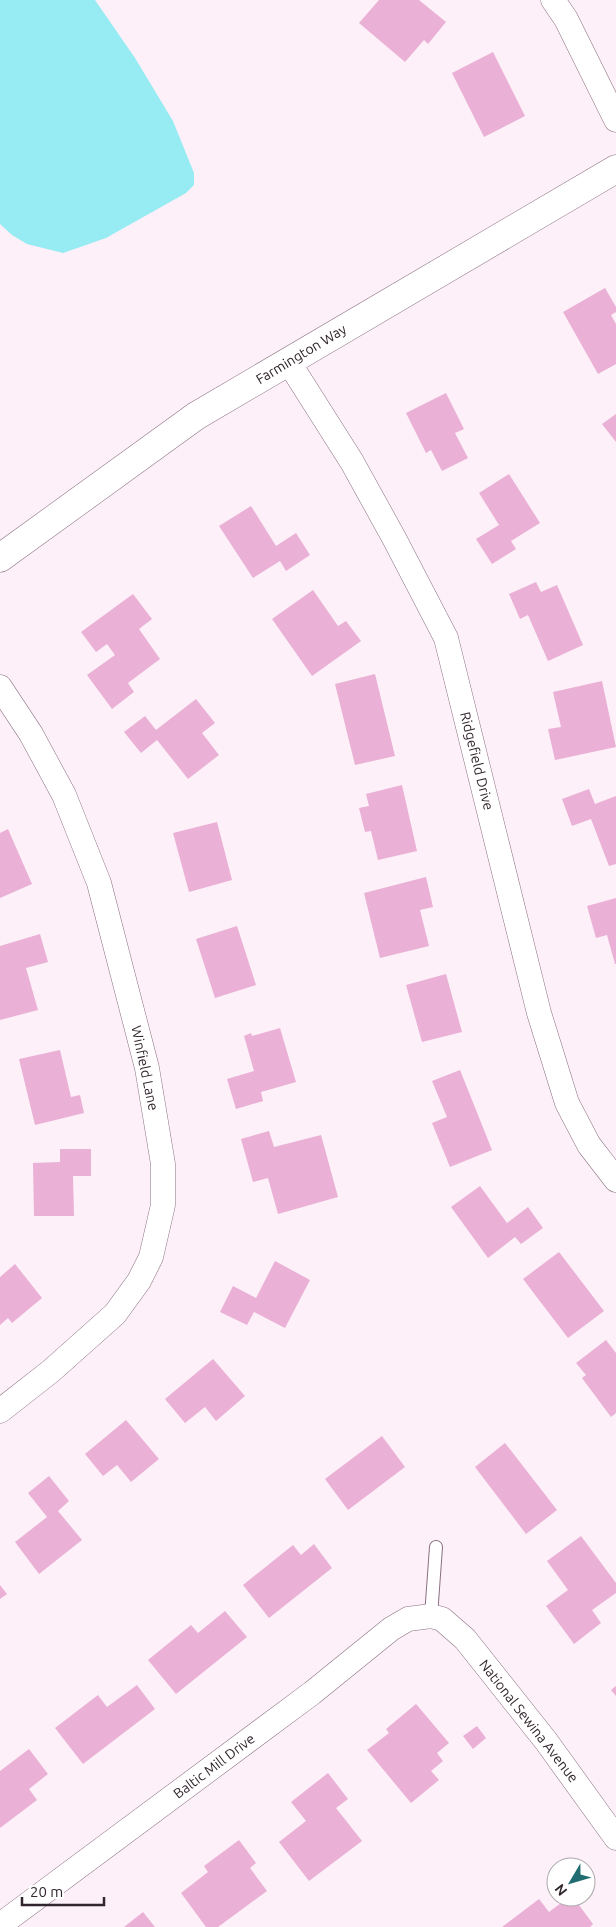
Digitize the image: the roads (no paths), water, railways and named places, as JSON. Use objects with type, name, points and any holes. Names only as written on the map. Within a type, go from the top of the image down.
[{"type":"street","points":[[553,0],[566,19],[616,120]]},
{"type":"street","name":"Farmington Way","points":[[0,558],[196,416],[616,169]]},
{"type":"street","name":"Ridgefield Drive","points":[[288,362],[352,462],[446,638],[539,1013],[567,1103],[589,1145],[616,1180]]},
{"type":"street","name":"Winfield Lane","points":[[0,687],[31,734],[64,794],[99,883],[147,1068],[163,1164],[163,1205],[151,1257],[139,1281],[115,1314],[51,1371],[0,1411]]},
{"type":"street","name":"National Sewina Avenue","points":[[431,1616],[442,1619],[465,1639],[546,1741],[616,1838]]},
{"type":"street","name":"Baltic Mill Drive","points":[[0,1925],[312,1693],[390,1629],[408,1619],[431,1616]]},
{"type":"lane","points":[[431,1616],[436,1547]]},
{"type":"water","points":[[0,0],[95,0],[135,58],[173,121],[194,173],[194,185],[186,193],[106,238],[63,253],[27,244],[12,235],[0,224]]}]
